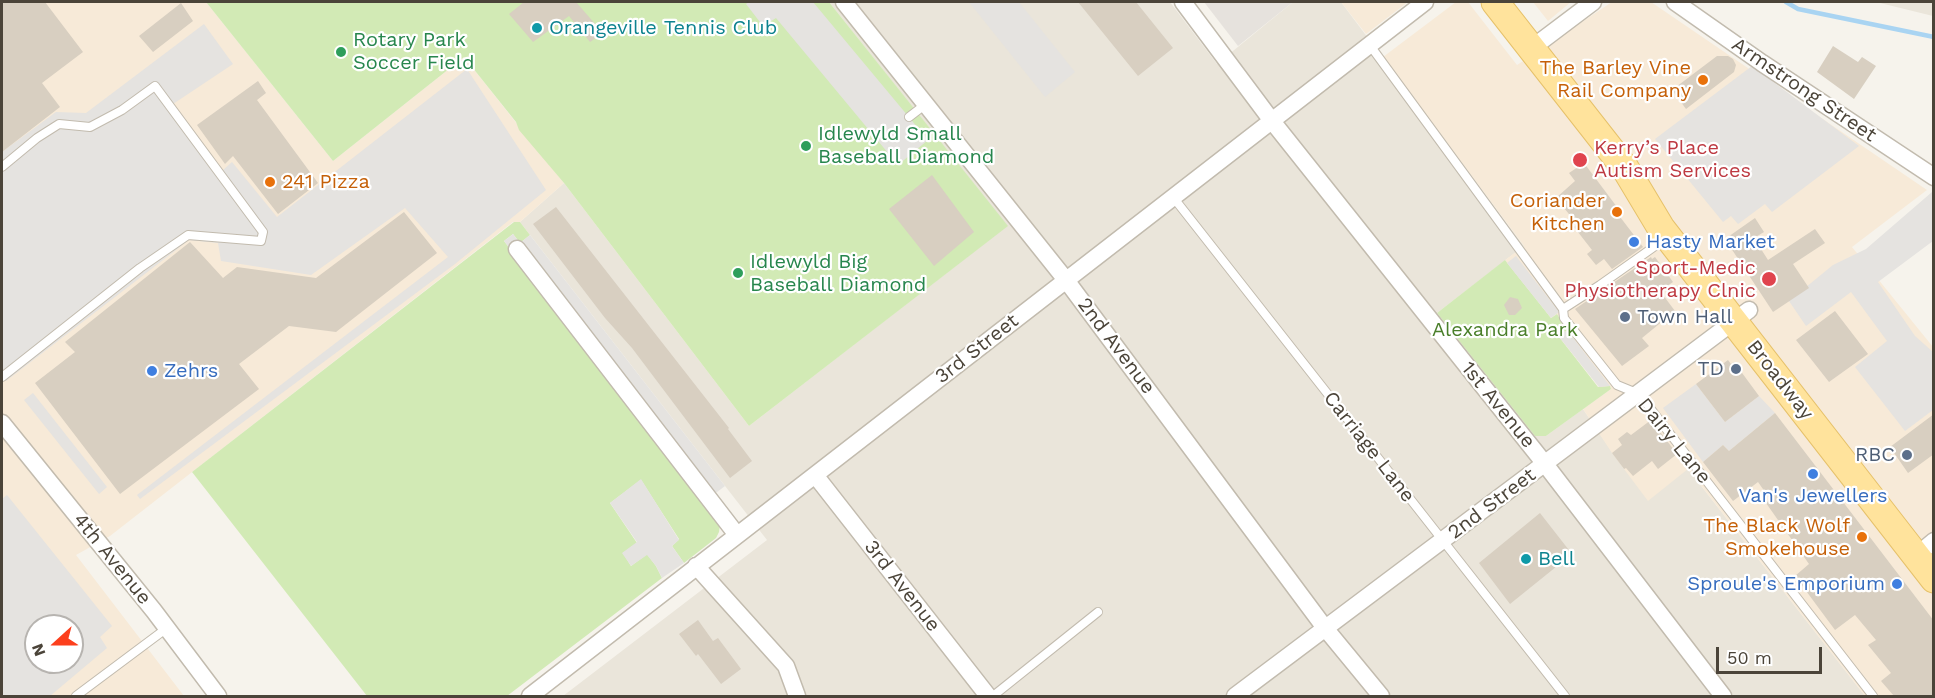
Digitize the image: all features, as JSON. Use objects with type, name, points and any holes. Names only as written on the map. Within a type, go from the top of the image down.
[{"type":"main road","name":"Broadway","points":[[1495,2],[1632,178],[1668,237],[1742,316],[1928,548],[1934,579]]},
{"type":"main road","name":"Broadway","points":[[1632,178],[1676,218],[1742,316]]},
{"type":"street","name":"2nd Avenue","points":[[844,2],[1066,280],[1326,628],[1381,696]]},
{"type":"street","name":"1st Avenue","points":[[1183,2],[1272,121],[1545,464],[1722,696]]},
{"type":"street","name":"3rd Street","points":[[530,696],[1425,2]]},
{"type":"street","points":[[1532,48],[1593,2]]},
{"type":"street","name":"Armstrong Street","points":[[1675,2],[1934,177]]},
{"type":"street","points":[[517,249],[737,535]]},
{"type":"street","name":"2nd Street","points":[[1235,696],[1742,316]]},
{"type":"street","name":"4th Avenue","points":[[2,423],[167,628],[218,696]]},
{"type":"street","name":"3rd Avenue","points":[[815,476],[988,696]]},
{"type":"street","points":[[696,566],[786,666],[797,696]]},
{"type":"lane","name":"Dairy Lane","points":[[1370,44],[1563,309],[1564,318],[1617,386],[1639,394],[1873,696]]},
{"type":"lane","points":[[2,168],[37,138],[59,124],[90,128],[122,110],[155,86],[263,232],[261,241],[188,235],[140,268],[2,377]]},
{"type":"lane","points":[[909,117],[926,104]]},
{"type":"lane","name":"Carriage Lane","points":[[1173,197],[1564,696]]},
{"type":"lane","points":[[1563,309],[1668,237]]},
{"type":"lane","points":[[993,696],[1098,612]]},
{"type":"lane","points":[[76,696],[167,628]]},
{"type":"shaded area","points":[[2,2],[206,2],[333,161],[464,57],[564,183],[520,222],[513,222],[110,536],[76,555],[184,696],[2,696]]},
{"type":"shaded area","points":[[749,2],[813,2],[928,140],[898,165],[776,18],[763,26],[746,4]]},
{"type":"shaded area","points":[[829,2],[1170,2],[1217,64],[1293,2],[1341,2],[1524,246],[1437,313],[1535,436],[1546,436],[1583,409],[1624,469],[1688,469],[1865,696],[563,696],[767,540],[520,222],[564,183],[749,426],[1007,226]]},
{"type":"shaded area","points":[[969,2],[1019,2],[1075,72],[1045,97]]},
{"type":"shaded area","points":[[1204,2],[1293,2],[1238,46]]},
{"type":"shaded area","points":[[1341,2],[1408,2],[1366,34]]},
{"type":"shaded area","points":[[1456,2],[1468,2],[1517,65],[1612,2],[1651,2],[1927,190],[1852,247],[1933,347],[1933,696],[1865,696],[1688,469],[1648,501],[1612,453],[1583,409],[1611,389],[1610,387],[1599,387],[1556,333],[1567,331],[1557,314],[1551,318],[1505,260],[1524,246],[1383,57]]},
{"type":"shaded area","points":[[1533,2],[1571,2],[1548,21]]},
{"type":"shaded area","points":[[1876,2],[1933,2],[1933,16]]},
{"type":"shaded area","points":[[204,24],[233,64],[173,104],[222,171],[232,162],[277,217],[467,69],[546,190],[455,264],[140,499],[137,495],[448,257],[405,208],[311,275],[221,261],[218,243],[189,240],[6,381],[2,376],[2,152],[56,112],[86,113]]},
{"type":"shaded area","points":[[1752,66],[1859,146],[1772,212],[1765,204],[1738,224],[1731,216],[1723,222],[1655,139]]},
{"type":"shaded area","points":[[1932,192],[1934,193],[1933,241],[1878,282],[1915,336],[1933,352],[1933,410],[1905,431],[1855,367],[1887,341],[1851,292],[1806,326],[1789,301],[1833,265],[1866,249]]},
{"type":"shaded area","points":[[513,234],[520,243],[530,235],[725,486],[704,502],[504,241]]},
{"type":"shaded area","points":[[1516,256],[1559,312],[1551,318],[1507,263]]},
{"type":"shaded area","points":[[1568,331],[1610,386],[1599,387],[1556,333]]},
{"type":"shaded area","points":[[1696,384],[1725,422],[1759,396],[1775,413],[1729,451],[1723,445],[1703,462],[1663,408]]},
{"type":"shaded area","points":[[33,393],[107,487],[99,494],[24,400]]},
{"type":"shaded area","points":[[641,479],[679,540],[672,546],[684,563],[662,578],[647,555],[631,566],[622,553],[637,542],[610,503]]},
{"type":"shaded area","points":[[7,495],[112,626],[100,637],[107,648],[84,667],[84,614],[24,614],[24,674],[76,674],[50,696],[2,696],[2,499]]},
{"type":"green space","points":[[206,2],[829,2],[1008,226],[749,426],[564,183],[519,130],[516,122],[464,57],[333,161]]},
{"type":"green space","points":[[514,222],[520,222],[530,235],[520,243],[513,234],[504,241],[716,517],[720,525],[719,532],[716,538],[684,563],[672,546],[679,539],[641,480],[610,503],[637,543],[623,553],[631,566],[647,554],[662,578],[507,696],[367,696],[192,472]]},
{"type":"green space","name":"Alexandra Park","points":[[1505,260],[1551,318],[1557,314],[1568,331],[1556,333],[1598,387],[1610,386],[1611,389],[1546,436],[1535,436],[1437,313]]},
{"type":"building","points":[[2,2],[45,2],[83,52],[42,83],[60,107],[2,152]]},
{"type":"building","name":"Orangeville Tennis Club","points":[[524,2],[576,2],[603,33],[590,42],[569,16],[533,42],[509,14]]},
{"type":"building","points":[[1078,2],[1136,2],[1173,48],[1138,76]]},
{"type":"building","points":[[181,3],[193,21],[153,52],[139,36]]},
{"type":"building","points":[[1833,46],[1858,62],[1862,57],[1876,66],[1854,99],[1817,72]]},
{"type":"building","points":[[1717,56],[1728,56],[1733,59],[1736,65],[1734,72],[1686,109],[1672,90]]},
{"type":"building","points":[[258,81],[266,93],[257,100],[318,183],[278,214],[233,156],[225,164],[197,125]]},
{"type":"building","points":[[1584,163],[1617,207],[1614,209],[1643,247],[1612,269],[1604,259],[1596,265],[1587,254],[1592,250],[1574,227],[1577,224],[1556,198],[1575,181],[1569,173]]},
{"type":"building","points":[[932,175],[974,232],[934,266],[889,209]]},
{"type":"building","points":[[556,207],[729,428],[752,461],[730,478],[632,348],[605,318],[533,224]]},
{"type":"building","points":[[404,212],[437,253],[336,332],[289,326],[239,364],[259,389],[120,494],[35,383],[75,352],[65,342],[190,242],[223,278],[237,267],[316,278]]},
{"type":"building","points":[[1755,218],[1764,232],[1754,238],[1768,260],[1815,229],[1825,243],[1793,264],[1809,288],[1773,312],[1725,239]]},
{"type":"building","name":"Town Hall","points":[[1651,257],[1652,259],[1655,257],[1673,282],[1660,291],[1675,311],[1642,338],[1649,346],[1622,366],[1575,309]]},
{"type":"building","points":[[1510,297],[1518,299],[1522,308],[1515,315],[1509,315],[1504,305]]},
{"type":"building","points":[[1835,311],[1868,354],[1829,382],[1796,340]]},
{"type":"building","points":[[1728,360],[1731,364],[1734,362],[1759,396],[1725,422],[1696,384]]},
{"type":"building","points":[[1775,413],[1934,621],[1934,696],[1894,696],[1881,681],[1891,673],[1868,645],[1876,640],[1855,615],[1835,630],[1795,576],[1809,564],[1766,503],[1770,499],[1758,482],[1733,501],[1703,462],[1723,445],[1729,451]]},
{"type":"building","points":[[1934,414],[1934,454],[1908,473],[1890,447]]},
{"type":"building","points":[[1651,420],[1677,454],[1658,469],[1652,461],[1633,476],[1626,468],[1624,469],[1612,453],[1622,445],[1618,439],[1627,432],[1631,435]]},
{"type":"building","name":"Bell","points":[[1540,513],[1572,554],[1510,604],[1479,563]]},
{"type":"building","points":[[698,620],[713,641],[718,638],[741,669],[721,684],[679,634]]},
{"type":"waterway","points":[[1786,2],[1798,9],[1934,37]]},
{"type":"place","name":"Orangeville Tennis Club","points":[[537,28]]},
{"type":"place","name":"Rotary Park Soccer Field","points":[[341,52]]},
{"type":"place","name":"The Barley Vine Rail Company","points":[[1703,80]]},
{"type":"place","name":"Idlewyld Small Baseball Diamond","points":[[806,146]]},
{"type":"place","name":"Kerry’s Place Autism Services","points":[[1580,160]]},
{"type":"place","name":"241 Pizza","points":[[270,182]]},
{"type":"place","name":"Coriander Kitchen","points":[[1617,212]]},
{"type":"place","name":"Hasty Market","points":[[1634,242]]},
{"type":"place","name":"Idlewyld Big Baseball Diamond","points":[[738,273]]},
{"type":"place","name":"Sport-Medic Physiotherapy Clnic","points":[[1769,279]]},
{"type":"place","name":"Town Hall","points":[[1625,317]]},
{"type":"place","name":"TD","points":[[1736,369]]},
{"type":"place","name":"Zehrs","points":[[152,371]]},
{"type":"place","name":"RBC","points":[[1907,455]]},
{"type":"place","name":"Van's Jewellers","points":[[1813,474]]},
{"type":"place","name":"The Black Wolf Smokehouse","points":[[1862,537]]},
{"type":"place","name":"Bell","points":[[1526,559]]},
{"type":"place","name":"Sproule's Emporium","points":[[1897,584]]}]
